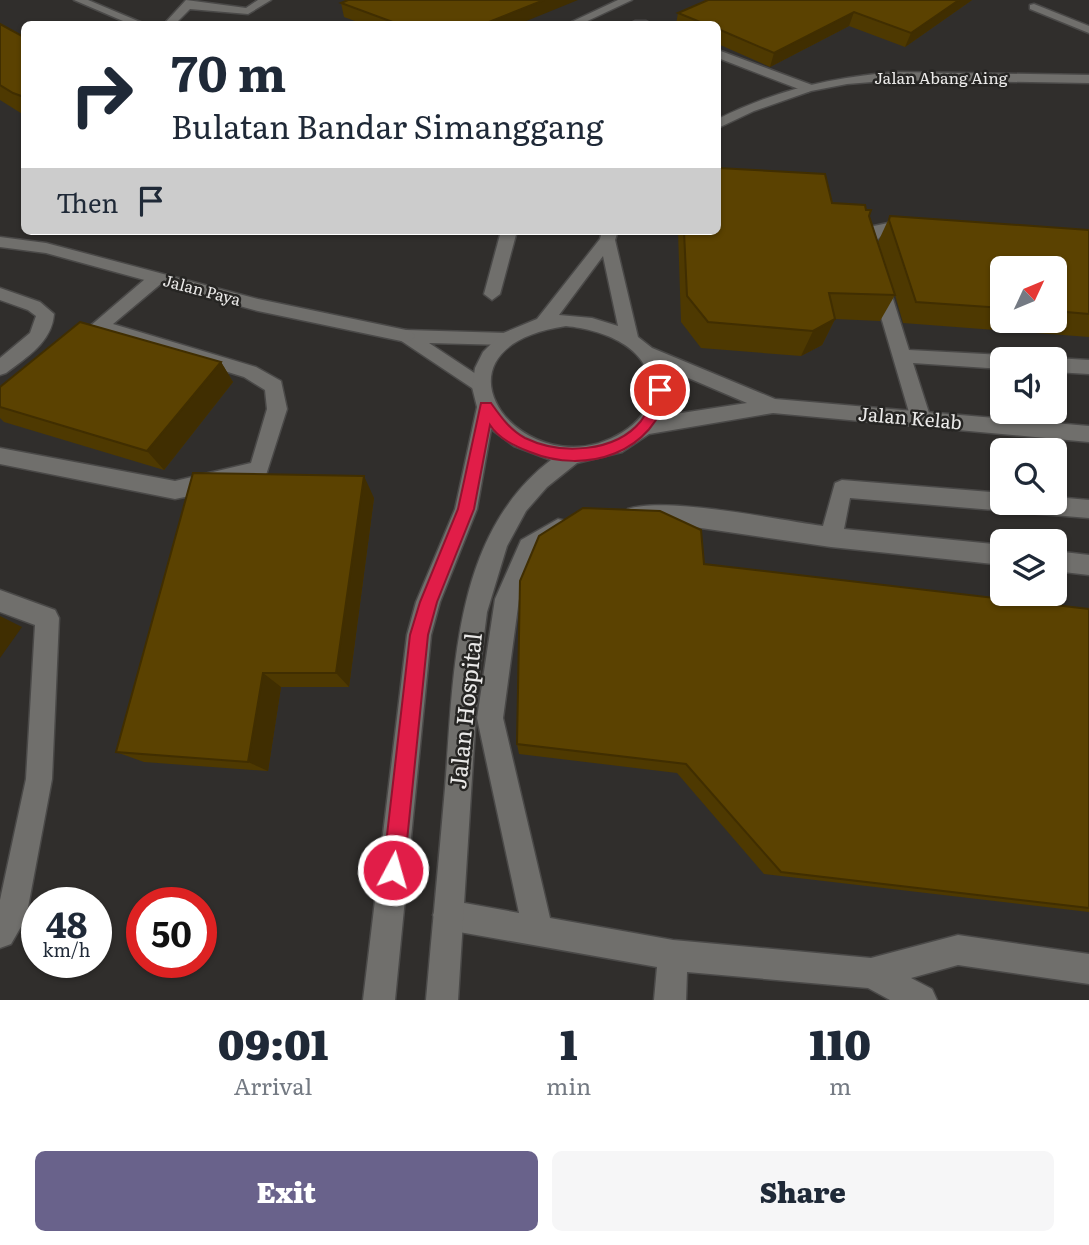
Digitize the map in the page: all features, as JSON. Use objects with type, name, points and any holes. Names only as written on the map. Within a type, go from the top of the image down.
[{"type":"main road","points":[[79,0],[132,21]]},
{"type":"main road","points":[[172,21],[189,3],[248,11],[266,0]]},
{"type":"main road","points":[[580,21],[626,0]]},
{"type":"main road","points":[[1034,8],[1089,30]]},
{"type":"main road","points":[[721,59],[808,88]]},
{"type":"main road","name":"Jalan Abang Aing","points":[[721,122],[749,108],[808,88],[897,76],[1089,79]]},
{"type":"main road","points":[[921,419],[867,242],[870,233],[877,228],[926,230]]},
{"type":"main road","points":[[492,294],[508,235]]},
{"type":"main road","points":[[544,323],[609,235]]},
{"type":"main road","points":[[609,235],[630,338]]},
{"type":"main road","name":"Jalan Paya","points":[[0,242],[46,248],[258,305],[405,336]]},
{"type":"main road","points":[[80,343],[157,278]]},
{"type":"main road","points":[[0,294],[34,306],[45,314],[46,323],[38,337],[0,368]]},
{"type":"main road","points":[[379,1000],[419,635],[428,602],[466,509],[484,397],[484,369],[493,352],[524,329],[544,323],[589,322],[630,338],[646,353],[657,370],[660,390],[656,409],[644,427],[625,442],[601,452],[573,455],[544,452],[519,441],[499,426],[484,397],[405,336]]},
{"type":"main road","points":[[0,456],[174,490],[229,479],[259,469],[277,409],[274,386],[250,372],[100,326]]},
{"type":"main road","points":[[405,336],[508,339]]},
{"type":"main road","name":"Jalan Kelab","points":[[646,353],[773,406]]},
{"type":"main road","points":[[903,356],[990,361]]},
{"type":"main road","points":[[1067,366],[1089,367]]},
{"type":"main road","name":"Jalan Kelab","points":[[644,427],[773,406],[1089,434]]},
{"type":"main road","name":"Jalan Hospital","points":[[442,1000],[464,701],[472,632],[483,586],[513,513],[540,478],[573,455]]},
{"type":"main road","points":[[831,537],[842,489],[1089,509]]},
{"type":"main road","points":[[615,516],[667,514],[831,537],[990,554]]},
{"type":"main road","points":[[538,930],[490,718],[508,599],[528,547],[576,517]]},
{"type":"main road","points":[[1067,562],[1089,565]]},
{"type":"main road","points":[[0,601],[47,618],[39,779],[11,918],[0,933]]},
{"type":"main road","points":[[448,915],[673,955],[871,973],[958,950],[1089,969]]},
{"type":"main road","points":[[670,1000],[673,955]]},
{"type":"main road","points":[[871,973],[921,1000]]},
{"type":"building","points":[[348,0],[544,0],[492,21],[390,21],[341,3]]},
{"type":"building","points":[[708,0],[959,0],[911,33],[854,12],[774,53],[721,30],[721,21],[698,21],[678,13]]},
{"type":"building","points":[[0,24],[21,35],[21,96],[0,85]]},
{"type":"building","points":[[721,168],[825,174],[832,203],[865,205],[866,210],[871,210],[869,216],[895,295],[829,293],[835,319],[813,331],[708,322],[687,296],[684,235],[721,235]]},
{"type":"building","points":[[890,216],[1089,230],[1089,314],[1068,312],[1068,256],[990,256],[990,307],[916,302],[889,220]]},
{"type":"building","points":[[80,322],[221,362],[147,451],[0,407],[0,387]]},
{"type":"building","points":[[193,473],[364,476],[336,673],[263,673],[248,762],[116,752]]},
{"type":"building","points":[[583,508],[660,511],[701,530],[704,564],[990,597],[990,606],[1063,606],[1089,609],[1089,908],[781,872],[686,764],[517,744],[520,581],[539,536]]},
{"type":"route","points":[[393,870],[419,635],[428,602],[466,509],[486,407],[499,426],[519,441],[544,452],[573,455],[601,452],[625,442],[644,427],[656,409],[660,390]]}]
